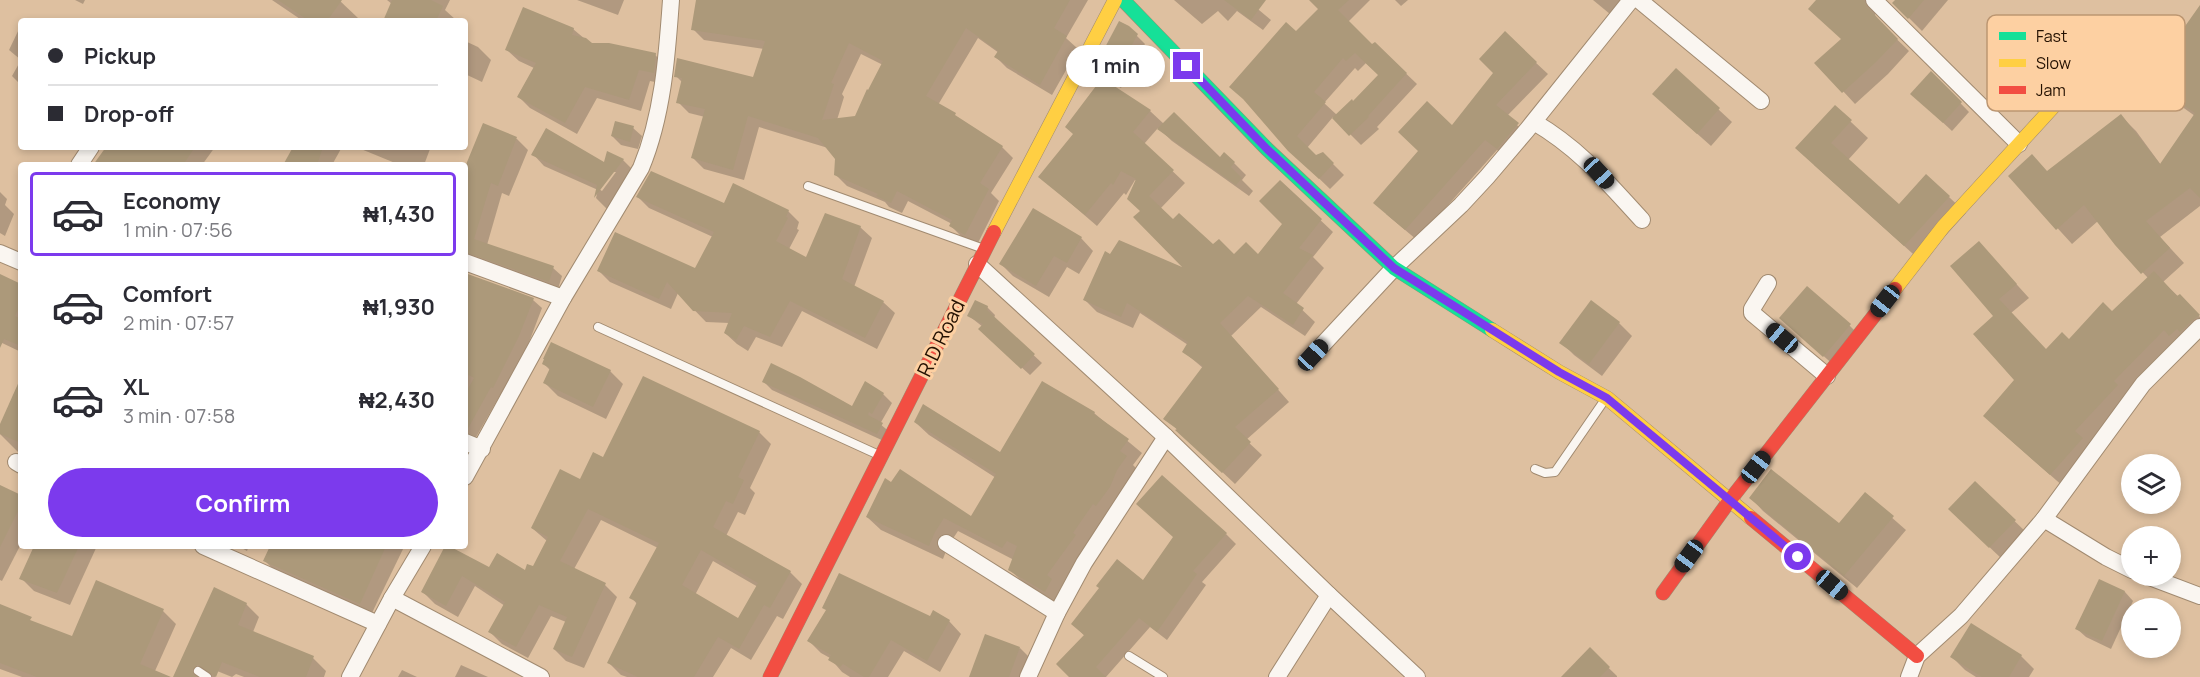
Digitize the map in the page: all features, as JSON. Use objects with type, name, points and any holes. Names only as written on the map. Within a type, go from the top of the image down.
[{"type":"street","points":[[468,472],[563,298],[641,168],[656,119],[667,51],[671,0]]},
{"type":"street","name":"R.D Road","points":[[770,677],[981,257],[1115,0]]},
{"type":"street","points":[[1123,0],[1267,149],[1394,268],[1559,372],[1607,398],[1917,656]]},
{"type":"street","points":[[1313,355],[1394,268],[1461,206],[1534,122],[1631,0]]},
{"type":"street","points":[[1639,0],[1761,101]]},
{"type":"street","points":[[1874,0],[2019,144]]},
{"type":"street","points":[[1663,593],[1730,500],[1943,227],[2049,111]]},
{"type":"street","points":[[1534,122],[1555,134],[1584,157],[1642,220]]},
{"type":"street","points":[[0,253],[18,259]]},
{"type":"street","points":[[981,257],[1329,595],[1417,677]]},
{"type":"street","points":[[468,263],[563,298]]},
{"type":"street","points":[[1768,283],[1752,309],[1752,313],[1827,376]]},
{"type":"street","points":[[1908,677],[1917,656],[1961,616],[2044,519],[2143,384],[2200,327]]},
{"type":"street","points":[[1028,677],[1057,613],[1101,535],[1166,437]]},
{"type":"street","points":[[468,443],[482,449]]},
{"type":"street","points":[[2044,519],[2121,564]]},
{"type":"street","points":[[946,543],[1057,613]]},
{"type":"street","points":[[209,549],[378,624]]},
{"type":"street","points":[[350,677],[421,549]]},
{"type":"street","points":[[2173,586],[2200,596]]},
{"type":"street","points":[[1277,677],[1329,595]]},
{"type":"street","points":[[392,598],[541,677]]},
{"type":"lane","points":[[808,186],[981,257]]},
{"type":"lane","points":[[598,327],[881,457]]},
{"type":"lane","points":[[1535,469],[1545,473],[1555,472],[1607,398]]},
{"type":"lane","points":[[1129,656],[1163,677]]},
{"type":"lane","points":[[198,671],[207,677]]},
{"type":"building","points":[[278,0],[342,0],[329,18],[305,18]]},
{"type":"building","points":[[392,0],[431,0],[443,6],[437,18],[384,18]]},
{"type":"building","points":[[696,0],[1070,0],[1054,28],[1067,36],[1040,85],[994,57],[998,51],[966,28],[926,96],[956,113],[955,115],[1003,146],[980,183],[989,189],[965,235],[949,226],[952,220],[897,191],[891,203],[876,196],[878,194],[834,175],[835,159],[818,138],[748,116],[733,170],[691,158],[705,109],[676,103],[682,78],[674,77],[677,58],[753,77],[765,41],[691,30]],"holes":[[[849,43],[883,61],[855,116],[822,120],[834,84],[831,83]]]},
{"type":"building","points":[[1224,0],[1266,0],[1251,20]]},
{"type":"building","points":[[1309,0],[1349,0],[1338,10],[1372,44],[1375,42],[1407,73],[1369,117],[1349,136],[1332,118],[1352,99],[1353,101],[1378,75],[1355,53],[1346,61],[1343,58],[1314,92],[1326,102],[1297,136],[1316,155],[1323,152],[1334,163],[1319,179],[1288,151],[1243,99],[1229,87],[1286,22],[1296,31],[1318,9]]},
{"type":"building","points":[[1816,0],[1864,0],[1867,7],[1898,39],[1842,93],[1814,63],[1841,39],[1808,9]]},
{"type":"building","points":[[1895,0],[1924,0],[1908,19],[1892,3]]},
{"type":"building","points":[[2200,5],[2200,198],[2190,188],[2146,221],[2170,248],[2141,274],[2084,205],[2056,230],[2008,176],[2032,154],[2047,171],[2121,114],[2160,164],[2195,113],[2185,106],[2185,26]]},
{"type":"building","points":[[523,7],[574,28],[572,35],[586,38],[592,43],[609,43],[656,53],[654,73],[639,70],[629,100],[585,87],[565,123],[517,97],[536,63],[505,50]]},
{"type":"building","points":[[1119,21],[1138,34],[1112,80],[1093,70]]},
{"type":"building","points":[[1505,31],[1537,62],[1496,105],[1519,123],[1497,149],[1485,140],[1405,230],[1373,203],[1418,151],[1398,132],[1427,101],[1452,125],[1493,73],[1479,59]]},
{"type":"building","points":[[1676,68],[1720,108],[1697,134],[1652,94]]},
{"type":"building","points":[[1931,71],[1962,102],[1943,123],[1910,94]]},
{"type":"building","points":[[1102,78],[1151,110],[1133,132],[1174,170],[1149,196],[1173,219],[1179,213],[1213,244],[1219,239],[1234,254],[1246,242],[1258,254],[1282,224],[1259,201],[1280,180],[1322,219],[1299,248],[1313,255],[1283,293],[1304,308],[1293,325],[1248,296],[1220,323],[1279,389],[1235,427],[1251,442],[1222,473],[1175,430],[1177,429],[1163,419],[1203,366],[1182,352],[1188,342],[1127,303],[1121,317],[1083,300],[1105,251],[1110,254],[1119,240],[1182,267],[1133,217],[1140,211],[1127,199],[1136,179],[1121,171],[1113,185],[1111,183],[1085,215],[1038,177],[1073,134],[1065,127]]},
{"type":"building","points":[[1835,105],[1852,120],[1831,143],[1899,204],[1926,174],[1950,196],[1904,246],[1795,148]]},
{"type":"building","points":[[1174,112],[1220,157],[1224,152],[1235,162],[1231,167],[1242,178],[1236,185],[1157,129]]},
{"type":"building","points":[[615,121],[634,126],[630,142],[611,136]]},
{"type":"building","points":[[483,123],[517,137],[498,186],[491,183],[474,239],[554,266],[549,282],[468,253],[467,162]]},
{"type":"building","points":[[546,128],[604,162],[607,151],[624,159],[594,198],[597,185],[531,155]]},
{"type":"building","points":[[104,150],[193,150],[185,162],[95,162]]},
{"type":"building","points":[[291,150],[322,150],[318,162],[285,162]]},
{"type":"building","points":[[651,171],[724,203],[733,183],[789,210],[786,217],[788,218],[776,241],[806,257],[825,213],[861,226],[842,279],[884,301],[865,338],[790,301],[770,337],[744,326],[736,340],[724,333],[732,313],[693,311],[667,282],[659,299],[597,271],[615,232],[695,268],[714,232],[636,197]]},
{"type":"building","points":[[1033,208],[1082,237],[1067,263],[1054,256],[1036,286],[999,264]]},
{"type":"building","points":[[1979,241],[2017,284],[1999,299],[2046,349],[2062,332],[2069,339],[2103,302],[2112,311],[2154,271],[2177,296],[2180,294],[2200,315],[2180,332],[2177,329],[2169,336],[2164,330],[2114,381],[2118,385],[2075,431],[2083,438],[2050,475],[1983,416],[2014,380],[1973,334],[1993,316],[1950,266]]},
{"type":"building","points":[[0,274],[18,283],[18,310],[15,316],[18,318],[18,345],[4,339],[0,348]]},
{"type":"building","points":[[468,274],[534,298],[519,336],[493,388],[491,387],[468,428],[468,389],[474,378],[468,375]]},
{"type":"building","points":[[1807,286],[1851,324],[1823,357],[1779,318]]},
{"type":"building","points":[[975,300],[988,306],[987,310],[1035,354],[1021,369],[978,329],[983,324],[967,316]]},
{"type":"building","points":[[1591,300],[1620,322],[1589,364],[1559,343]]},
{"type":"building","points":[[551,342],[611,370],[593,407],[543,383],[550,368],[542,364]]},
{"type":"building","points":[[771,363],[852,406],[865,381],[884,393],[872,414],[869,412],[868,415],[883,423],[877,434],[762,382]]},
{"type":"building","points":[[643,376],[760,431],[738,477],[744,480],[733,504],[726,501],[713,527],[791,571],[770,608],[764,605],[739,649],[718,637],[694,677],[638,677],[607,663],[637,602],[629,598],[659,543],[588,509],[560,561],[606,583],[572,657],[553,649],[567,617],[539,605],[516,647],[488,632],[505,602],[462,576],[446,606],[421,592],[443,549],[455,549],[489,567],[497,553],[525,570],[527,564],[533,566],[548,537],[531,528],[560,469],[580,479],[593,452],[603,457]],"holes":[[[701,550],[758,583],[738,618],[682,585]]]},
{"type":"building","points":[[1042,381],[1095,412],[1094,414],[1129,439],[1120,451],[1127,456],[1117,470],[1110,487],[1096,506],[1093,504],[1073,533],[1076,535],[1047,575],[1052,579],[1045,592],[1008,570],[1017,546],[1007,541],[1002,548],[944,518],[929,546],[866,517],[885,478],[891,482],[900,469],[971,516],[996,474],[914,422],[923,404],[1000,452]]},
{"type":"building","points":[[18,384],[18,442],[0,434],[0,424]]},
{"type":"building","points":[[1771,469],[1839,523],[1865,492],[1894,516],[1844,576],[1749,498]]},
{"type":"building","points":[[1162,475],[1227,533],[1193,571],[1197,574],[1157,632],[1139,618],[1096,667],[1106,677],[1069,677],[1056,664],[1084,635],[1071,624],[1099,588],[1096,586],[1117,559],[1143,580],[1173,537],[1136,504]]},
{"type":"building","points":[[1975,481],[2016,520],[1989,548],[1948,509]]},
{"type":"building","points":[[0,485],[18,494],[18,511],[0,547]]},
{"type":"building","points":[[33,549],[78,549],[57,593],[19,579]]},
{"type":"building","points":[[269,549],[385,549],[360,604],[263,561]]},
{"type":"building","points":[[839,573],[930,616],[933,610],[950,620],[927,661],[891,640],[869,677],[864,677],[843,664],[840,667],[828,660],[831,655],[807,641],[826,610],[822,608]]},
{"type":"building","points":[[2099,579],[2125,591],[2102,641],[2075,629]]},
{"type":"building","points":[[96,580],[164,609],[140,664],[171,677],[37,677],[0,663],[0,604],[32,617],[30,620],[72,636]]},
{"type":"building","points":[[214,587],[247,603],[238,625],[314,656],[306,677],[260,677],[222,662],[216,677],[198,665],[192,670],[196,677],[173,677]]},
{"type":"building","points":[[1971,623],[2022,655],[2009,677],[1982,677],[1950,657]]},
{"type":"building","points":[[985,634],[1020,647],[1009,677],[969,677]]},
{"type":"building","points":[[1590,647],[1610,667],[1600,677],[1561,677]]},
{"type":"traffic: fast","points":[[1123,0],[1267,149],[1394,268],[1492,330]]},
{"type":"traffic: slow","points":[[994,232],[1115,0]]},
{"type":"traffic: slow","points":[[1895,289],[1943,227],[2049,111]]},
{"type":"traffic: slow","points":[[1492,330],[1559,372],[1607,398],[1751,518]]},
{"type":"traffic: jam","points":[[770,677],[994,232]]},
{"type":"traffic: jam","points":[[1663,593],[1730,500],[1895,289]]},
{"type":"traffic: jam","points":[[1751,518],[1917,656]]},
{"type":"route","points":[[1187,66],[1267,149],[1394,268],[1559,372],[1607,398],[1798,557]]}]
